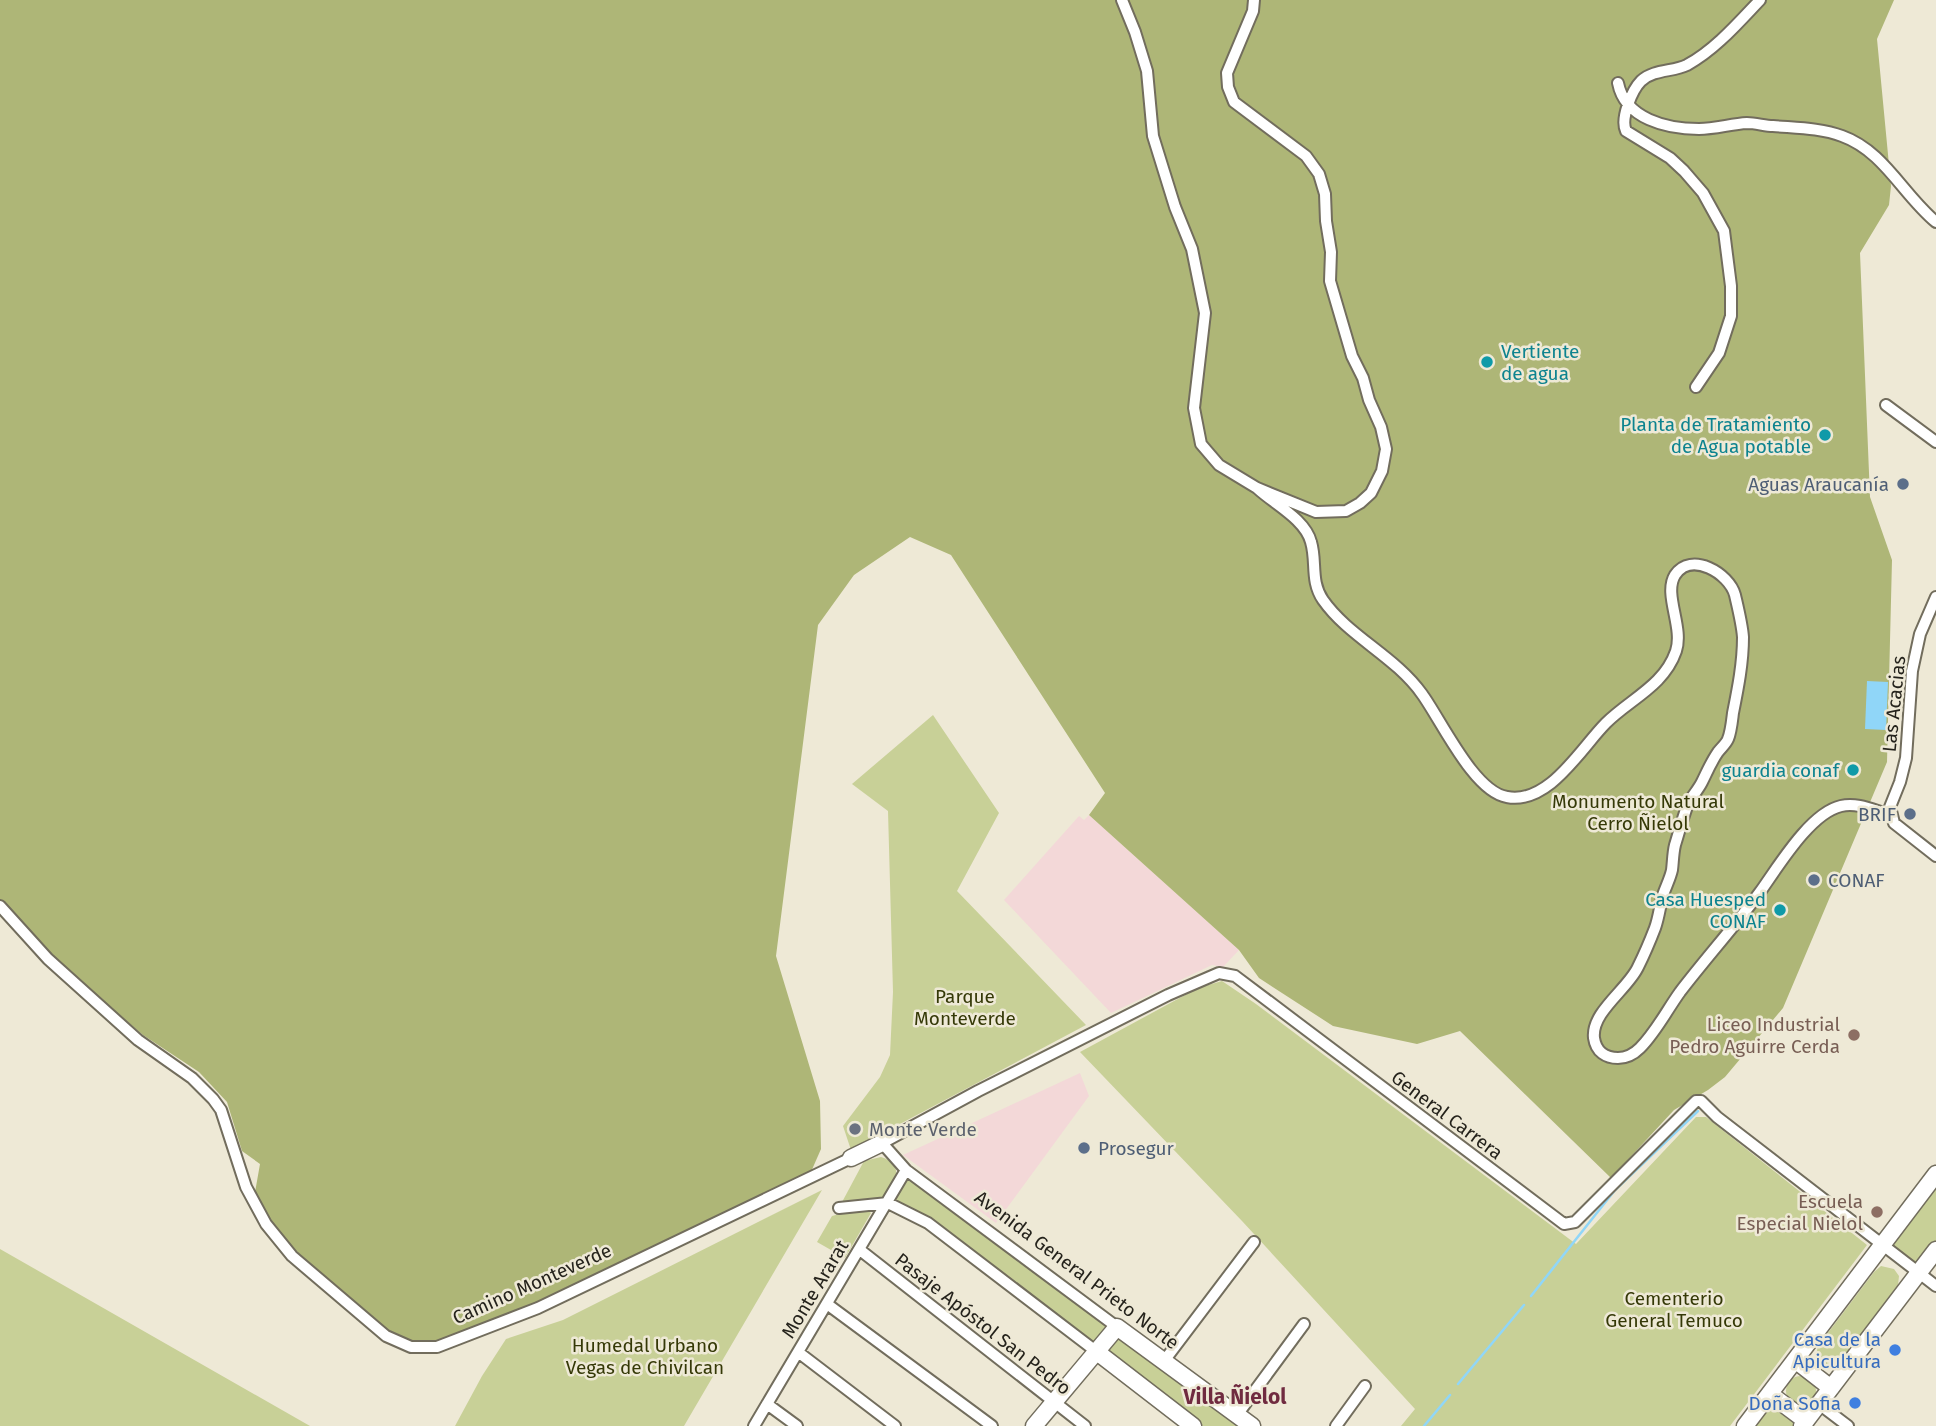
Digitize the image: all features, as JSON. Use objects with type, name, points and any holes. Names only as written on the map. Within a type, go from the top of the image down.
[{"type":"main road","name":"Camino Monteverde","points":[[851,1158],[882,1143]]},
{"type":"main road","points":[[1745,1426],[1936,1174]]},
{"type":"main road","points":[[1770,1394],[1804,1423],[1936,1250]]},
{"type":"main road","points":[[1034,1426],[1117,1327]]},
{"type":"main road","name":"Avenida General Prieto Norte","points":[[1117,1327],[1252,1426]]},
{"type":"main road","points":[[1097,1352],[1194,1426]]},
{"type":"main road","points":[[1795,1360],[1831,1388]]},
{"type":"street","points":[[1122,0],[1147,71],[1153,136],[1175,207],[1192,249],[1205,313],[1194,408],[1201,444],[1211,458],[1257,488],[1298,522],[1311,539],[1317,591],[1326,604],[1355,633],[1403,671],[1420,691],[1460,756],[1492,792],[1507,797],[1521,797],[1546,787],[1570,765],[1605,723],[1646,693],[1663,676],[1677,649],[1678,626],[1671,588],[1680,570],[1701,566],[1717,570],[1734,589],[1743,634],[1740,676],[1729,738],[1713,759],[1689,803],[1674,848],[1671,873],[1662,897],[1656,926],[1637,971],[1612,1000],[1597,1024],[1594,1037],[1600,1053],[1609,1057],[1625,1058],[1637,1052],[1798,840],[1832,809],[1857,804],[1891,815],[1894,823],[1936,856]]},
{"type":"street","points":[[1254,0],[1253,11],[1227,73],[1228,87],[1234,102],[1306,156],[1319,174],[1325,194],[1331,252],[1330,281],[1352,356],[1381,426],[1386,449],[1382,471],[1371,493],[1346,511],[1316,512],[1257,488]]},
{"type":"street","points":[[1696,387],[1719,353],[1731,316],[1731,286],[1724,232],[1703,192],[1684,171],[1670,158],[1626,131],[1624,126],[1641,81],[1652,74],[1686,66],[1703,55],[1760,0]]},
{"type":"street","points":[[1618,82],[1629,107],[1654,121],[1690,128],[1749,123],[1798,127],[1841,136],[1875,155],[1910,197],[1936,222]]},
{"type":"street","points":[[1886,405],[1936,442]]},
{"type":"street","name":"Las Acacias","points":[[1891,815],[1890,807],[1906,758],[1912,671],[1920,634],[1936,597]]},
{"type":"street","name":"Camino Monteverde","points":[[0,906],[48,959],[138,1040],[192,1078],[213,1099],[221,1110],[246,1187],[266,1224],[292,1256],[386,1336],[411,1347],[438,1347],[538,1308],[851,1158]]},
{"type":"street","name":"General Carrera","points":[[882,1143],[1104,1026],[1203,978],[1224,972],[1235,976],[1564,1224],[1575,1222],[1614,1186],[1686,1110],[1696,1101],[1702,1101],[1717,1117],[1936,1286]]},
{"type":"street","name":"Avenida General Prieto Norte","points":[[882,1143],[906,1170],[1117,1327]]},
{"type":"street","name":"Monte Ararat","points":[[754,1426],[906,1170]]},
{"type":"street","points":[[839,1208],[888,1203],[937,1228],[1097,1352]]},
{"type":"street","points":[[1164,1361],[1254,1242]]},
{"type":"street","name":"Pasaje Apóstol San Pedro","points":[[860,1250],[1085,1426]]},
{"type":"street","points":[[827,1304],[992,1426]]},
{"type":"street","points":[[1237,1415],[1304,1324]]},
{"type":"street","points":[[798,1352],[895,1426]]},
{"type":"street","points":[[1336,1426],[1365,1386]]},
{"type":"street","points":[[768,1404],[797,1426]]},
{"type":"street","points":[[1819,1404],[1848,1426]]},
{"type":"shaded area","points":[[1089,815],[1239,950],[1223,967],[1212,965],[1111,1013],[1004,900],[1079,816],[1084,820]]},
{"type":"shaded area","points":[[1080,1073],[1089,1096],[996,1223],[903,1155]]},
{"type":"green space","name":"Monumento Natural Cerro Ñielol","points":[[0,0],[1894,0],[1877,39],[1891,186],[1889,205],[1860,253],[1870,497],[1892,560],[1887,762],[1783,1008],[1725,1077],[1674,1110],[1611,1178],[1460,1031],[1417,1044],[1333,1026],[1259,978],[1239,950],[1089,815],[1105,793],[951,555],[910,537],[854,575],[818,625],[776,956],[820,1101],[821,1149],[807,1181],[760,1199],[478,1331],[432,1347],[402,1344],[300,1264],[254,1198],[260,1164],[242,1151],[227,1102],[199,1072],[143,1035],[55,960],[0,900]]},
{"type":"green space","name":"Parque Monteverde","points":[[933,715],[999,813],[957,891],[1086,1025],[851,1150],[843,1126],[880,1077],[890,1055],[893,992],[888,811],[852,784]]},
{"type":"green space","name":"Cementerio General Temuco","points":[[1222,981],[1576,1244],[1696,1117],[1706,1117],[1867,1245],[1730,1426],[1401,1426],[1415,1409],[1242,1221],[1080,1052],[1198,988]]},
{"type":"green space","points":[[881,1157],[896,1168],[894,1182],[887,1194],[871,1202],[841,1204],[864,1161]]},
{"type":"green space","points":[[907,1175],[1113,1328],[1097,1348],[892,1202]]},
{"type":"green space","points":[[1936,1183],[1936,1242],[1917,1266],[1890,1244]]},
{"type":"green space","name":"Humedal Urbano Vegas de Chivilcan","points":[[822,1190],[684,1426],[455,1426],[506,1339],[563,1320]]},
{"type":"green space","points":[[854,1210],[868,1210],[871,1213],[845,1258],[817,1242],[832,1216]]},
{"type":"green space","points":[[0,1249],[310,1426],[0,1426]]},
{"type":"green space","points":[[1881,1266],[1894,1269],[1899,1276],[1898,1285],[1839,1363],[1831,1368],[1823,1366],[1816,1355],[1818,1346]]},
{"type":"green space","points":[[1117,1336],[1245,1426],[1203,1426],[1109,1354],[1107,1350]]},
{"type":"green space","points":[[1801,1376],[1812,1380],[1816,1391],[1812,1402],[1801,1406],[1790,1402],[1786,1391],[1790,1380]]},
{"type":"green space","points":[[1771,1396],[1801,1426],[1748,1426]]},
{"type":"water","points":[[1867,681],[1888,682],[1886,730],[1865,729]]},
{"type":"waterway","points":[[1531,1296],[1615,1190],[1698,1111]]},
{"type":"waterway","points":[[1458,1384],[1524,1305]]},
{"type":"waterway","points":[[1424,1426],[1450,1395]]},
{"type":"place","name":"Vertiente de agua","points":[[1487,362]]},
{"type":"place","name":"Planta de Tratamiento de Agua potable","points":[[1825,435]]},
{"type":"place","name":"Aguas Araucanía","points":[[1903,484]]},
{"type":"place","name":"guardia conaf","points":[[1853,770]]},
{"type":"place","name":"BRIF","points":[[1910,814]]},
{"type":"place","name":"CONAF","points":[[1814,880]]},
{"type":"place","name":"Casa Huesped CONAF","points":[[1780,910]]},
{"type":"place","name":"Liceo Industrial Pedro Aguirre Cerda","points":[[1854,1035]]},
{"type":"place","name":"Monte Verde","points":[[855,1129]]},
{"type":"place","name":"Prosegur","points":[[1084,1148]]},
{"type":"place","name":"Escuela Especial Nielol","points":[[1877,1212]]},
{"type":"place","name":"Casa de la Apicultura","points":[[1895,1350]]},
{"type":"place","name":"Doña Sofia","points":[[1855,1403]]},
{"type":"district","name":"Villa Ñielol","points":[[1235,1397]]}]
